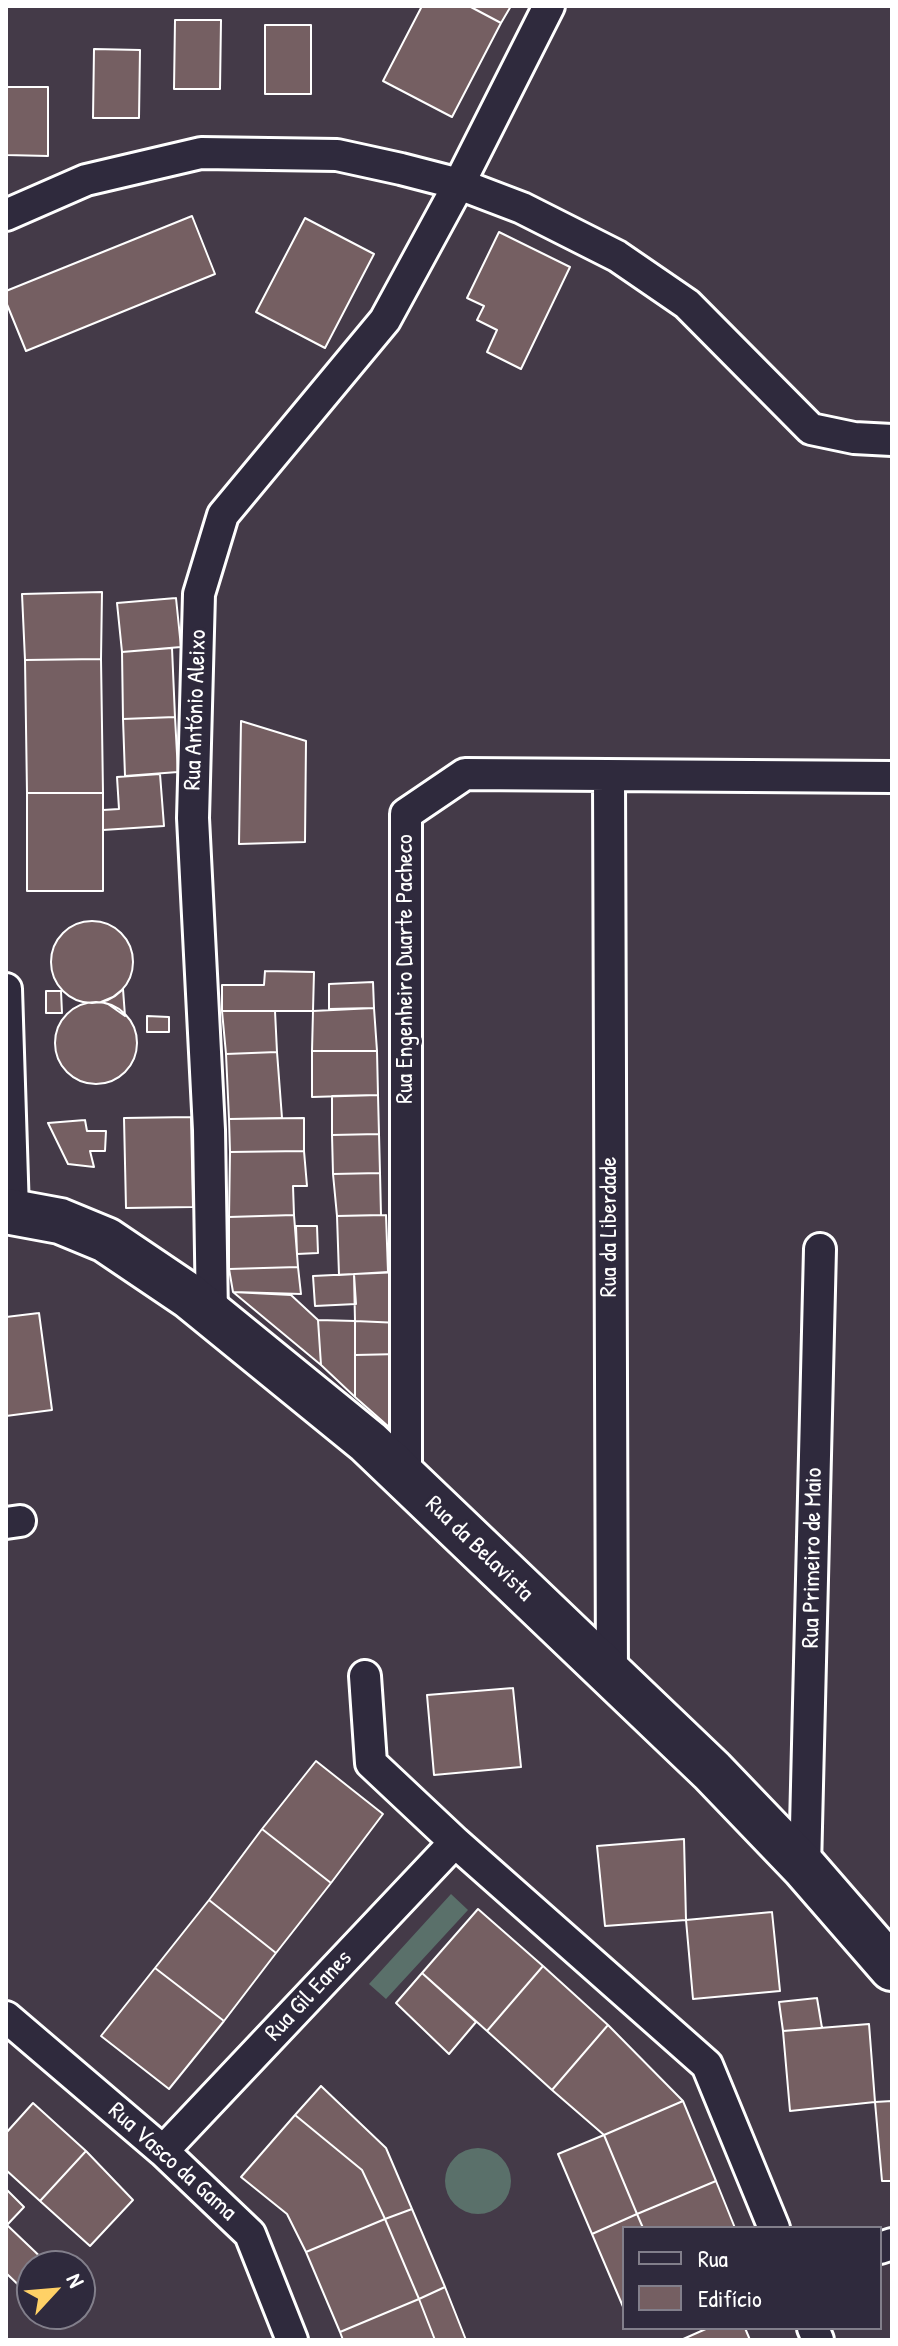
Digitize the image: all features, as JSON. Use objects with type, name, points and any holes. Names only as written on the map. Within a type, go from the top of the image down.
[{"type":"street","name":"Rua António Aleixo","points":[[212,1315],[209,1130],[193,818],[199,594],[223,515],[385,320],[459,184],[549,6]]},
{"type":"street","points":[[6,215],[86,180],[201,153],[337,155],[459,184],[522,208],[617,256],[687,304],[811,429],[854,438],[892,440]]},
{"type":"street","name":"Rua Engenheiro Duarte Pacheco","points":[[406,1478],[406,814],[465,774],[892,777]]},
{"type":"street","name":"Rua da Liberdade","points":[[609,777],[612,1677]]},
{"type":"street","points":[[6,989],[10,1211]]},
{"type":"street","name":"Rua da Belavista","points":[[10,1211],[60,1221],[106,1240],[189,1296],[368,1442],[712,1771],[805,1868],[892,1968]]},
{"type":"street","name":"Rua Primeiro de Maio","points":[[805,1868],[820,1249]]},
{"type":"street","points":[[365,1676],[371,1763],[455,1842],[707,2065],[773,2226]]},
{"type":"street","name":"Rua Gil Eanes","points":[[163,2151],[455,1842]]},
{"type":"street","name":"Rua Vasco da Gama","points":[[6,2017],[163,2151],[250,2234],[292,2340]]},
{"type":"green space","points":[[451,1894],[468,1910],[386,1999],[369,1984]]},
{"type":"green space","points":[[478,2148],[491,2151],[501,2158],[508,2168],[511,2181],[508,2194],[501,2204],[491,2211],[478,2214],[465,2211],[455,2204],[448,2194],[445,2181],[448,2168],[455,2158],[465,2151]]},
{"type":"building","points":[[422,6],[469,6],[501,23],[452,117],[383,81]]},
{"type":"building","points":[[469,6],[511,6],[501,23]]},
{"type":"building","points":[[175,20],[221,20],[220,89],[174,89]]},
{"type":"building","points":[[265,25],[311,25],[311,94],[265,94]]},
{"type":"building","points":[[94,49],[140,50],[139,118],[93,118]]},
{"type":"building","points":[[6,87],[48,87],[48,156],[6,155]]},
{"type":"building","points":[[192,216],[215,274],[26,351],[6,302],[6,291]]},
{"type":"building","points":[[305,218],[374,254],[325,348],[256,312]]},
{"type":"building","points":[[499,232],[570,267],[521,369],[487,352],[497,330],[477,320],[484,306],[467,298]]},
{"type":"building","points":[[102,592],[101,659],[25,660],[22,594]]},
{"type":"building","points":[[176,598],[181,647],[122,652],[117,603]]},
{"type":"building","points":[[172,648],[175,717],[123,719],[122,652]]},
{"type":"building","points":[[101,659],[103,793],[27,793],[25,660]]},
{"type":"building","points":[[175,717],[178,772],[125,776],[123,719]]},
{"type":"building","points":[[241,721],[306,741],[305,842],[239,844]]},
{"type":"building","points":[[160,774],[164,826],[103,830],[103,810],[119,809],[117,777]]},
{"type":"building","points":[[27,793],[103,793],[103,891],[27,891]]},
{"type":"building","points":[[92,921],[108,924],[121,933],[130,946],[133,962],[130,978],[121,991],[108,1000],[92,1003],[76,1000],[63,991],[54,978],[51,962],[54,946],[63,933],[76,924]]},
{"type":"building","points":[[265,971],[314,972],[313,1011],[222,1011],[222,985],[264,985]]},
{"type":"building","points":[[373,982],[374,1008],[329,1009],[329,984]]},
{"type":"building","points":[[123,989],[125,1016],[101,1002]]},
{"type":"building","points":[[46,991],[61,991],[62,1013],[46,1013]]},
{"type":"building","points":[[96,1002],[112,1006],[125,1014],[133,1027],[137,1043],[133,1059],[125,1072],[112,1080],[96,1084],[80,1080],[67,1072],[59,1059],[55,1043],[59,1027],[67,1014],[80,1006]]},
{"type":"building","points":[[374,1008],[377,1051],[312,1051],[313,1011]]},
{"type":"building","points":[[222,1011],[275,1011],[277,1052],[226,1054]]},
{"type":"building","points":[[147,1016],[169,1017],[169,1032],[147,1032]]},
{"type":"building","points":[[312,1051],[377,1051],[378,1095],[312,1097]]},
{"type":"building","points":[[277,1052],[282,1118],[229,1119],[226,1054]]},
{"type":"building","points":[[378,1095],[379,1134],[332,1135],[332,1096]]},
{"type":"building","points":[[191,1117],[193,1207],[126,1208],[124,1118]]},
{"type":"building","points":[[304,1118],[304,1151],[230,1152],[229,1119]]},
{"type":"building","points":[[85,1120],[87,1131],[106,1131],[105,1151],[90,1151],[94,1167],[68,1164],[48,1123]]},
{"type":"building","points":[[379,1134],[380,1173],[333,1174],[332,1135]]},
{"type":"building","points":[[304,1151],[307,1186],[293,1186],[294,1215],[229,1217],[230,1152]]},
{"type":"building","points":[[380,1173],[381,1215],[337,1216],[333,1174]]},
{"type":"building","points":[[294,1215],[298,1267],[229,1269],[229,1217]]},
{"type":"building","points":[[386,1215],[388,1272],[339,1275],[337,1216]]},
{"type":"building","points":[[296,1226],[317,1226],[318,1253],[297,1254]]},
{"type":"building","points":[[298,1267],[301,1294],[233,1292],[229,1269]]},
{"type":"building","points":[[401,1272],[400,1323],[355,1321],[354,1274]]},
{"type":"building","points":[[354,1274],[356,1304],[315,1306],[313,1276]]},
{"type":"building","points":[[233,1292],[291,1295],[318,1320],[321,1365]]},
{"type":"building","points":[[39,1313],[52,1410],[6,1416],[6,1317]]},
{"type":"building","points":[[318,1320],[355,1321],[355,1397],[321,1365]]},
{"type":"building","points":[[355,1321],[400,1323],[400,1354],[355,1355]]},
{"type":"building","points":[[400,1354],[396,1429],[389,1427],[355,1397],[355,1355]]},
{"type":"building","points":[[513,1688],[521,1767],[434,1775],[427,1695]]},
{"type":"building","points":[[316,1761],[383,1814],[331,1883],[262,1829]]},
{"type":"building","points":[[262,1829],[331,1883],[276,1953],[209,1900]]},
{"type":"building","points":[[684,1839],[686,1920],[605,1926],[597,1846]]},
{"type":"building","points":[[209,1900],[276,1953],[224,2021],[155,1968]]},
{"type":"building","points":[[478,1909],[543,1966],[487,2031],[422,1973]]},
{"type":"building","points":[[772,1912],[780,1991],[693,1999],[686,1920]]},
{"type":"building","points":[[543,1966],[608,2025],[552,2090],[487,2031]]},
{"type":"building","points":[[155,1968],[224,2021],[169,2089],[101,2036]]},
{"type":"building","points":[[422,1973],[476,2022],[449,2054],[396,2003]]},
{"type":"building","points":[[817,1998],[822,2028],[783,2031],[779,2002]]},
{"type":"building","points":[[869,2024],[875,2102],[790,2111],[783,2031]]},
{"type":"building","points":[[608,2025],[683,2101],[604,2135],[552,2090]]},
{"type":"building","points":[[321,2086],[386,2148],[412,2209],[385,2219],[362,2170],[295,2115]]},
{"type":"building","points":[[683,2101],[716,2181],[637,2214],[604,2135]]},
{"type":"building","points":[[892,2101],[892,2181],[882,2181],[875,2102]]},
{"type":"building","points":[[33,2103],[86,2151],[40,2201],[6,2170],[6,2133]]},
{"type":"building","points":[[295,2115],[362,2170],[385,2219],[306,2252],[287,2214],[241,2177]]},
{"type":"building","points":[[604,2135],[637,2214],[592,2234],[558,2154]]},
{"type":"building","points":[[86,2151],[133,2200],[90,2246],[40,2201]]},
{"type":"building","points":[[716,2181],[734,2226],[642,2226],[637,2214]]},
{"type":"building","points":[[6,2189],[24,2207],[7,2225],[33,2250],[16,2250],[16,2283],[6,2273]]},
{"type":"building","points":[[412,2209],[445,2287],[419,2299],[385,2219]]},
{"type":"building","points":[[637,2214],[642,2226],[622,2226],[622,2304],[592,2234]]},
{"type":"building","points":[[385,2219],[419,2299],[340,2332],[306,2252]]},
{"type":"building","points":[[445,2287],[466,2340],[435,2340],[419,2299]]},
{"type":"building","points":[[419,2299],[435,2340],[343,2340],[340,2332]]},
{"type":"building","points":[[704,2330],[746,2330],[750,2340],[681,2340]]}]
